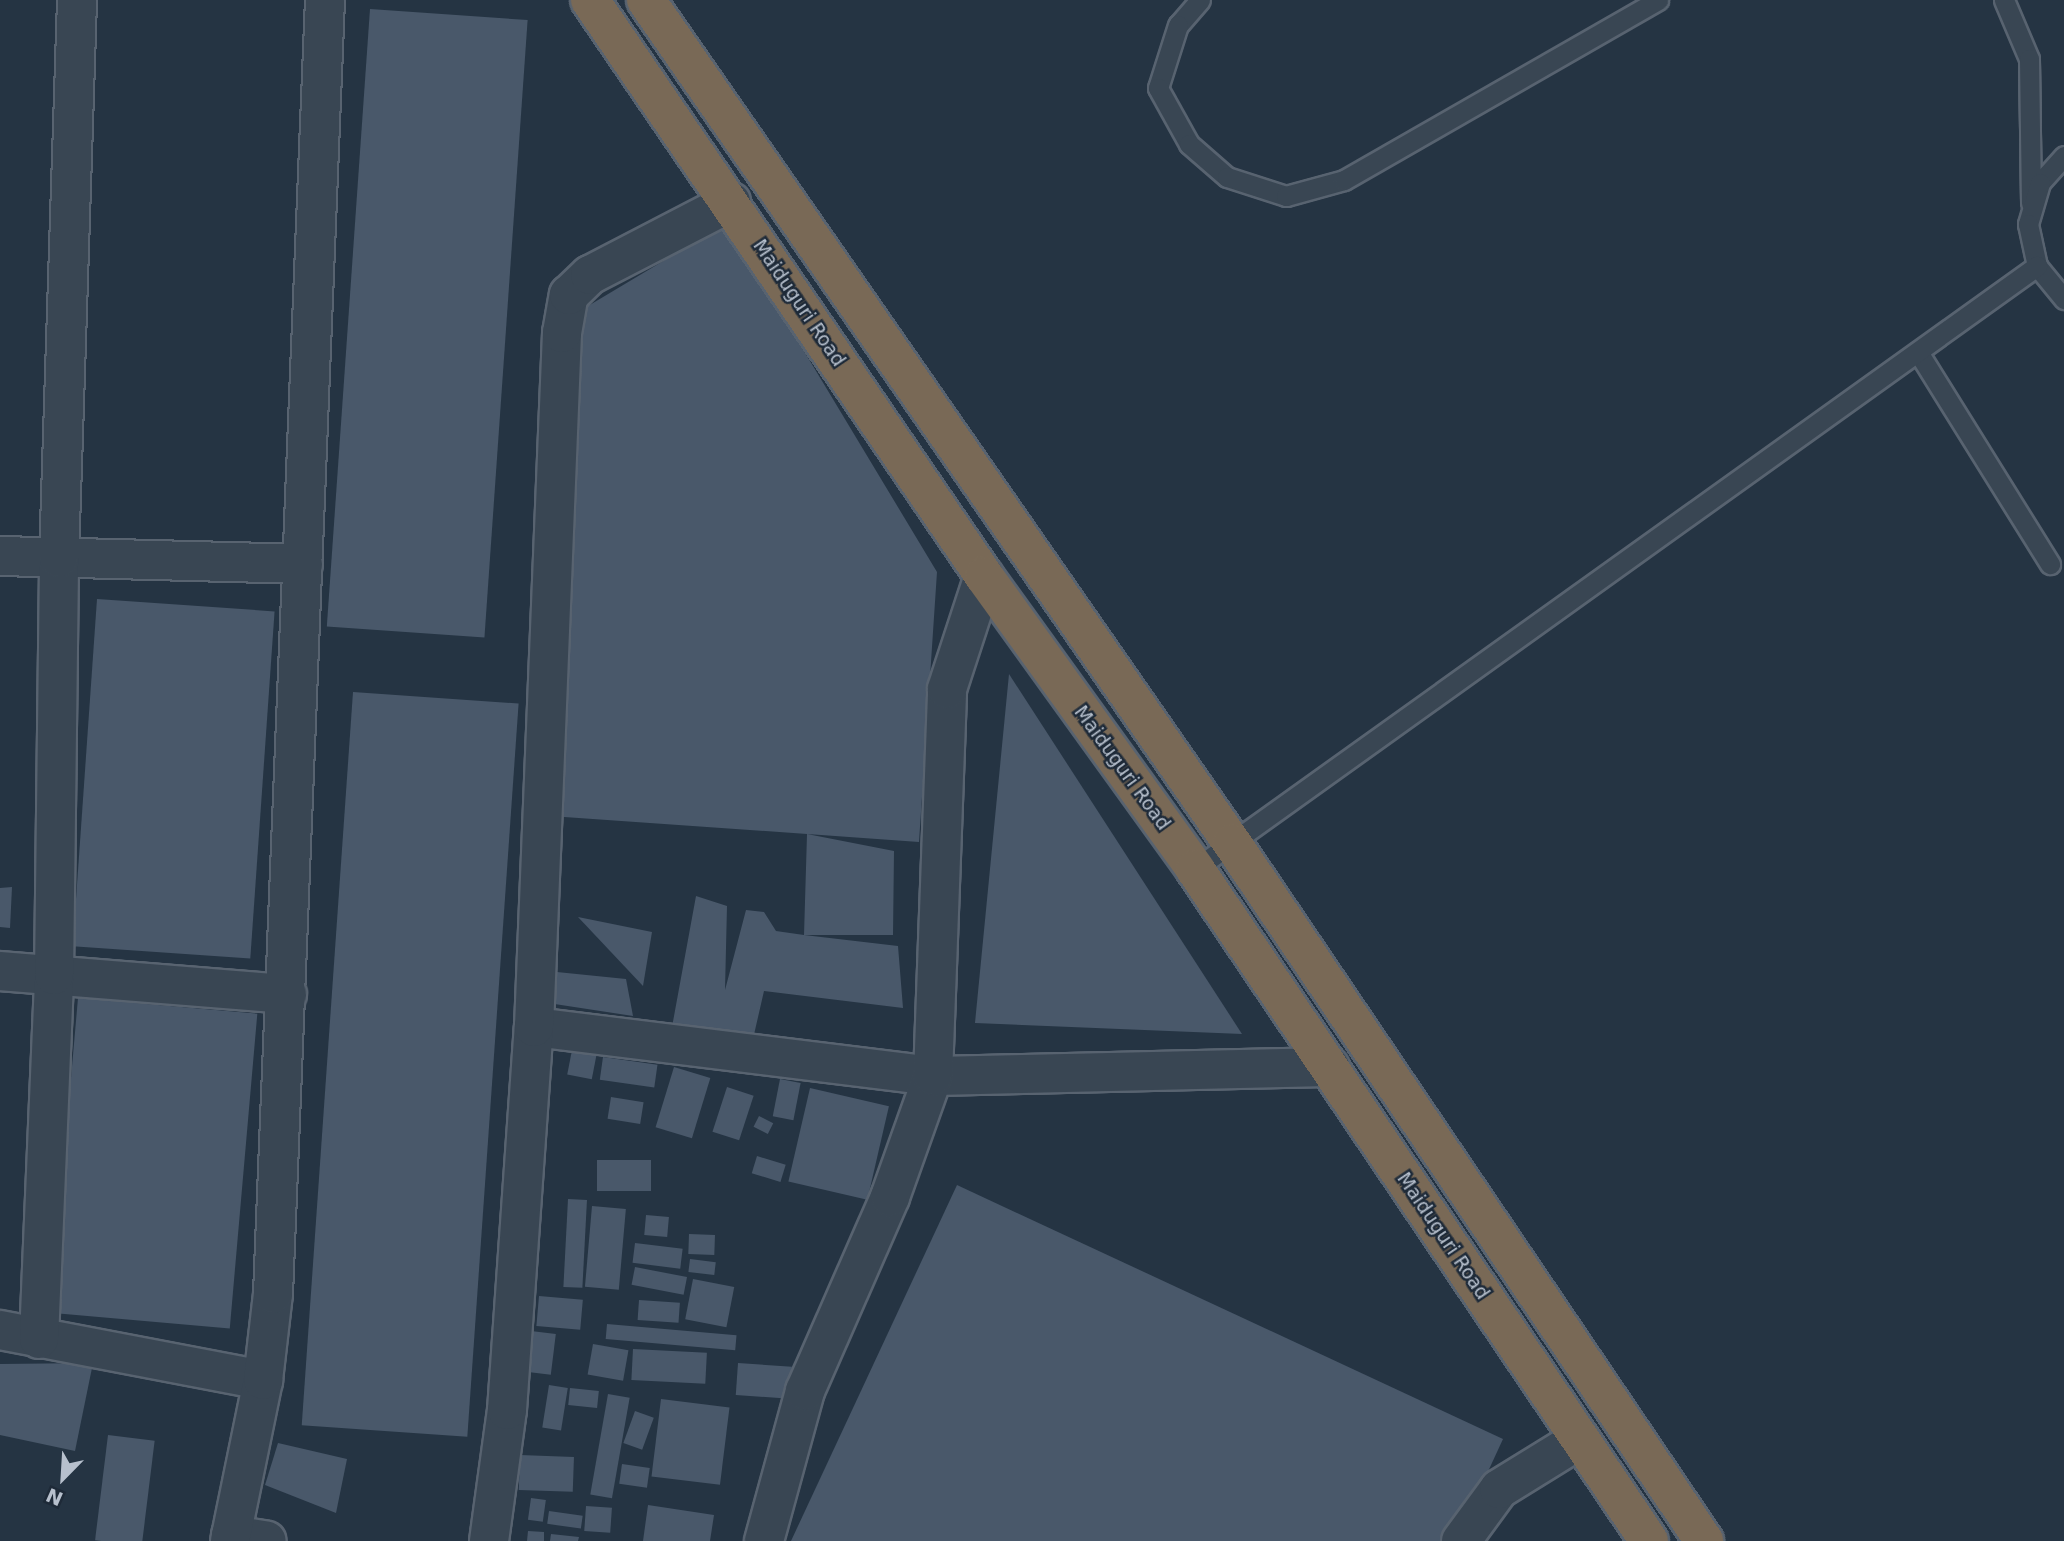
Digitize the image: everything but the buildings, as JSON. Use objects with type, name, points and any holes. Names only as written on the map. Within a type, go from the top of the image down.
[{"type":"highway","name":"Maiduguri Road","points":[[590,0],[731,202],[984,576],[1195,869],[1649,1541]]},
{"type":"highway","points":[[646,0],[1232,843],[1704,1541]]},
{"type":"street","points":[[39,1339],[54,975],[59,558],[77,0]]},
{"type":"street","points":[[242,1539],[273,1294],[326,0]]},
{"type":"street","points":[[489,1541],[507,1410],[534,1027],[562,333],[569,295],[590,275],[731,202]]},
{"type":"street","points":[[0,556],[303,564]]},
{"type":"street","points":[[764,1541],[805,1391],[890,1197],[933,1076],[947,689],[984,576]]},
{"type":"street","points":[[0,971],[287,994]]},
{"type":"street","points":[[534,1027],[933,1076],[1330,1067]]},
{"type":"street","points":[[0,1330],[263,1380]]},
{"type":"street","points":[[1461,1541],[1499,1489],[1580,1439]]},
{"type":"lane","points":[[1200,0],[1178,26],[1158,88],[1189,144],[1227,177],[1286,195],[1344,180],[1658,0]]},
{"type":"lane","points":[[2004,0],[2029,59],[2031,203],[2028,224],[2037,266],[2064,299]]},
{"type":"lane","points":[[2031,203],[2064,156]]},
{"type":"lane","points":[[1195,869],[2037,266]]},
{"type":"lane","points":[[1918,352],[2050,564]]}]
